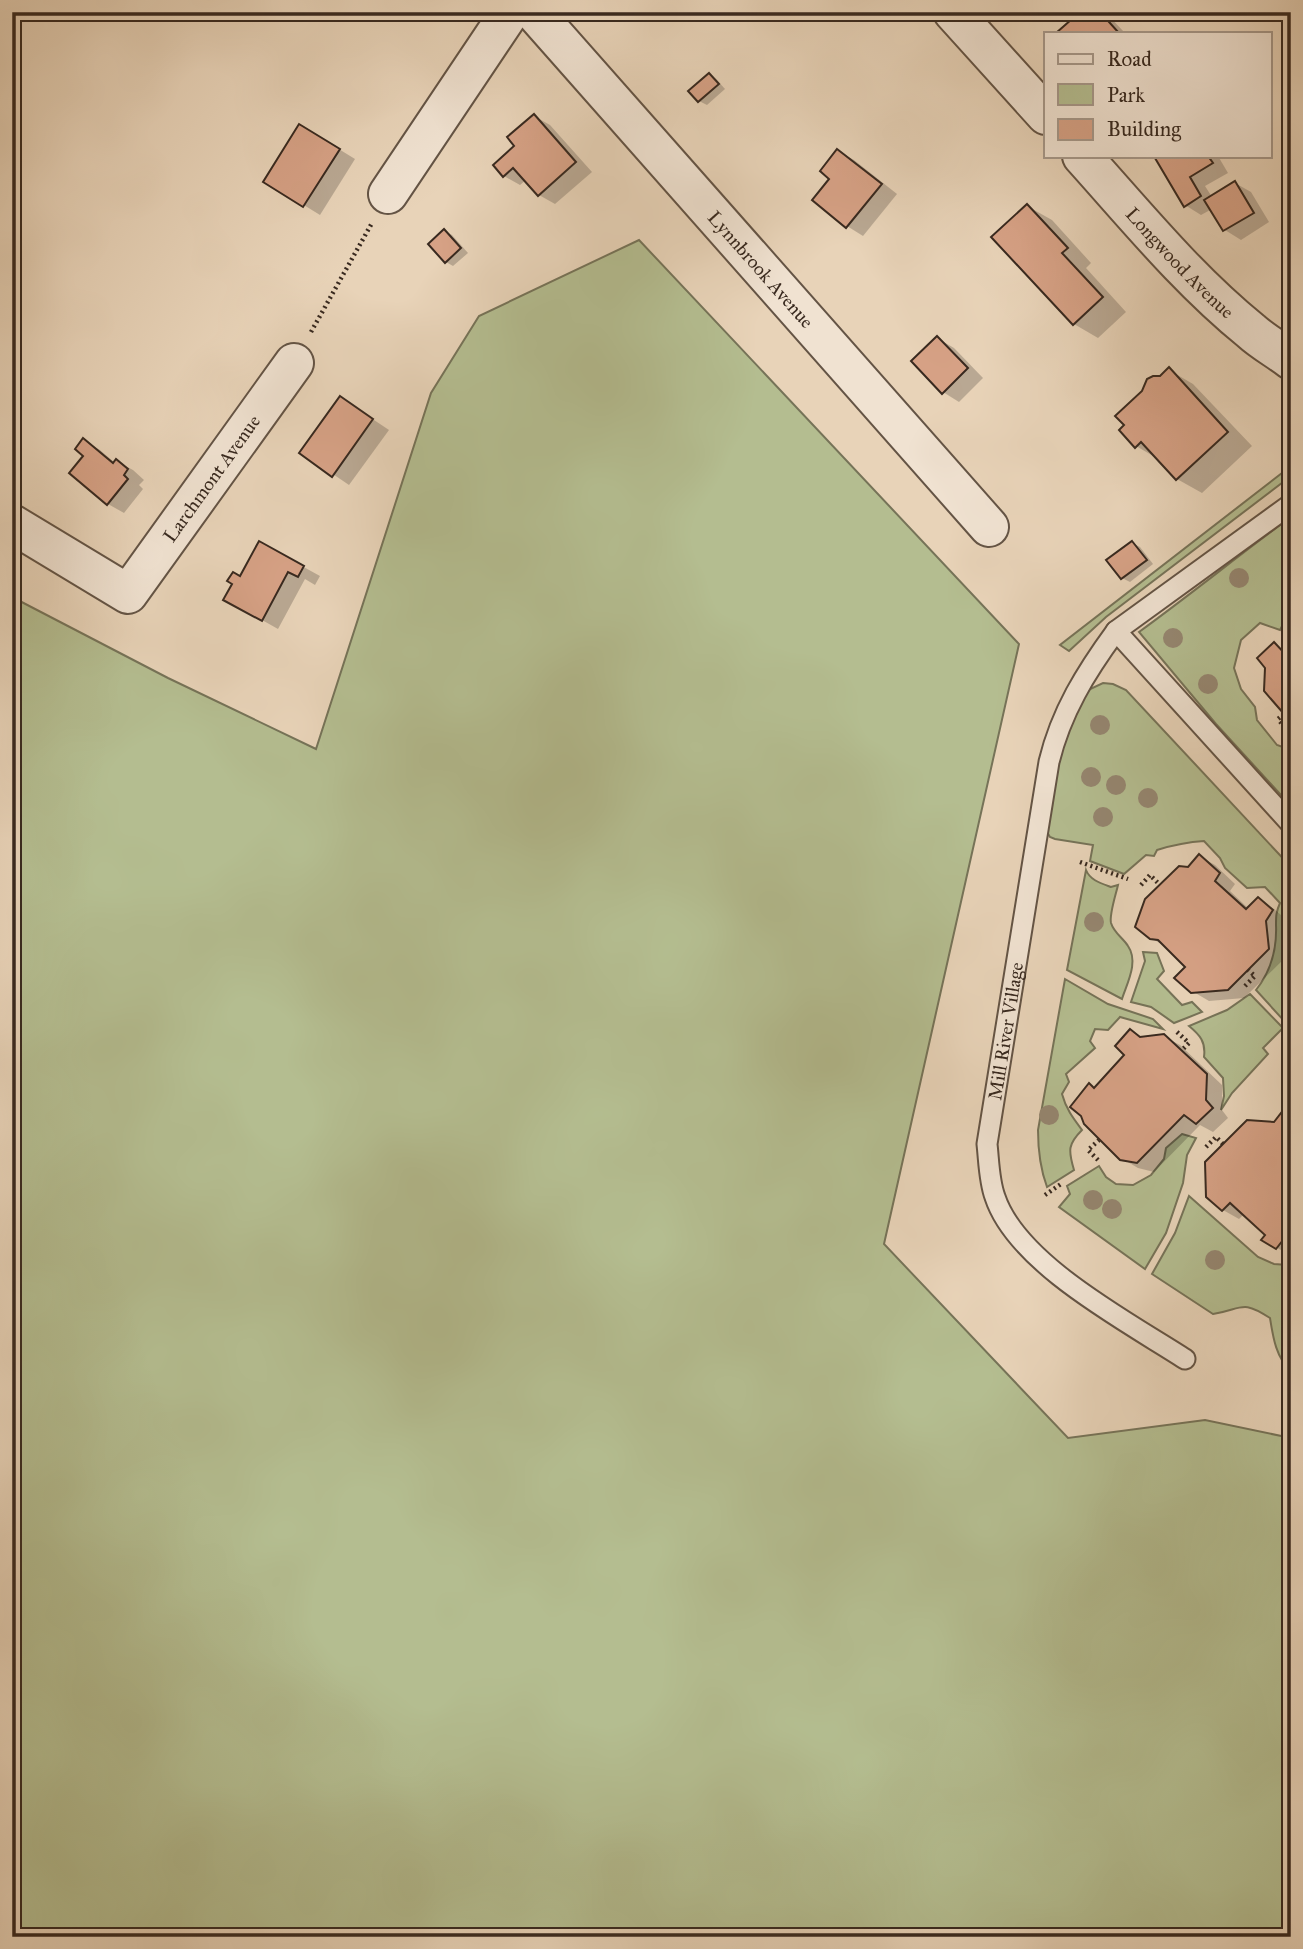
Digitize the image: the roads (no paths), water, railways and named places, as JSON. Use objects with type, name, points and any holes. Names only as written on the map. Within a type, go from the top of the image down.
[{"type":"street","points":[[388,194],[510,12]]},
{"type":"street","name":"Lynnbrook Avenue","points":[[534,12],[989,527]]},
{"type":"street","points":[[953,12],[1044,113]]},
{"type":"street","name":"Longwood Avenue","points":[[1084,158],[1150,232],[1228,312],[1291,360]]},
{"type":"street","name":"Larchmont Avenue","points":[[12,524],[128,594],[294,363]]},
{"type":"lane","name":"Mill River Village","points":[[1185,1359],[1075,1288],[1023,1243],[995,1198],[987,1144],[1049,762],[1055,738],[1072,697],[1116,631],[1291,504]]},
{"type":"lane","points":[[1116,631],[1291,824]]}]
